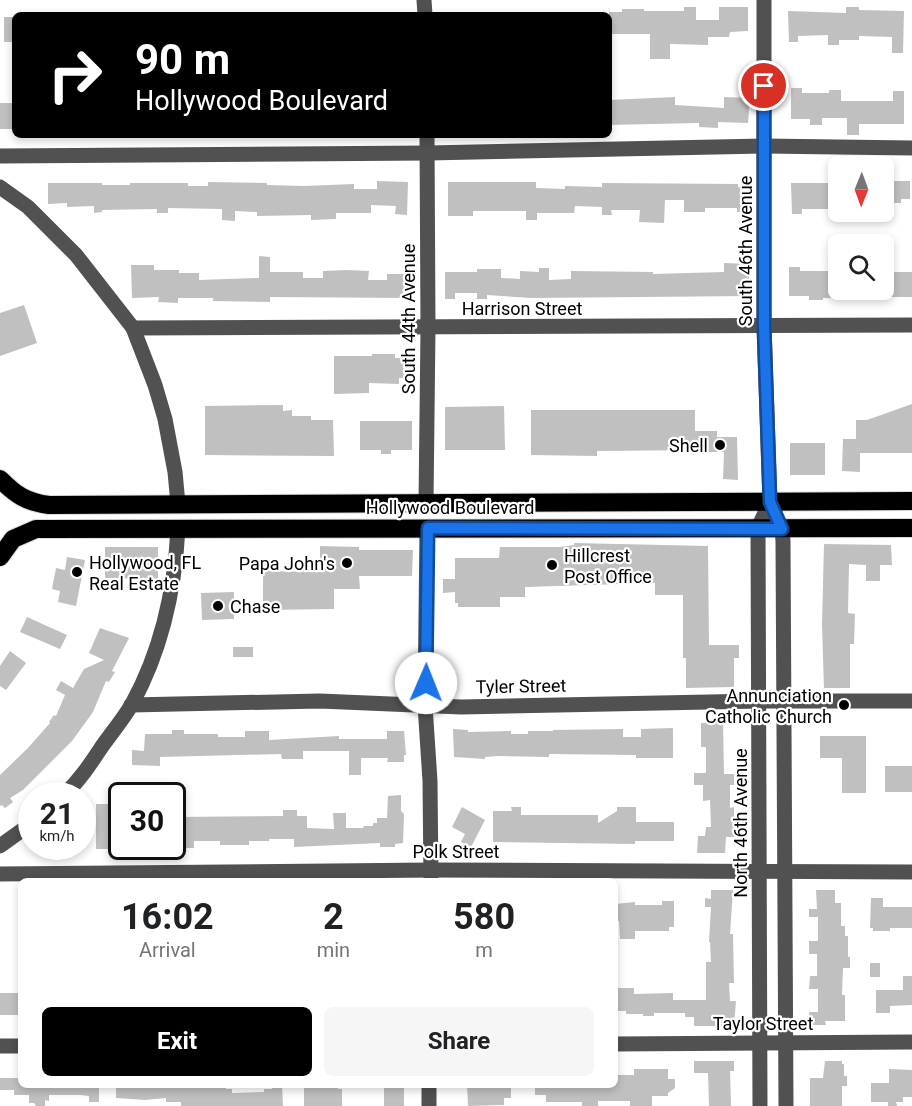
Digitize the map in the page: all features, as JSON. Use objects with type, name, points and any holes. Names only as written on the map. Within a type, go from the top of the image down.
[{"type":"highway","name":"Hollywood Boulevard","points":[[0,479],[16,495],[46,505],[912,501]]},
{"type":"highway","points":[[428,528],[428,522],[442,514],[519,513],[550,502]]},
{"type":"highway","points":[[325,528],[339,516],[407,516],[423,508],[426,503]]},
{"type":"highway","points":[[94,528],[106,518],[161,519],[177,508],[178,504]]},
{"type":"highway","points":[[178,528],[184,519],[243,516],[260,504]]},
{"type":"highway","name":"Hollywood Boulevard","points":[[0,557],[13,539],[36,529],[912,528]]},
{"type":"street","name":"South 46th Avenue","points":[[764,0],[764,326],[770,502]]},
{"type":"street","name":"South 44th Avenue","points":[[426,503],[427,138]]},
{"type":"street","points":[[0,156],[428,153],[764,146],[912,148]]},
{"type":"street","points":[[0,187],[28,207],[76,255],[133,328],[155,385],[165,419],[175,472],[178,504]]},
{"type":"street","name":"Harrison Street","points":[[133,328],[912,325]]},
{"type":"street","points":[[770,502],[782,529],[786,1106]]},
{"type":"street","name":"North 46th Avenue","points":[[760,1106],[758,528],[770,502]]},
{"type":"street","points":[[78,782],[131,705],[145,678],[162,628],[177,557],[178,528]]},
{"type":"street","points":[[428,528],[425,705],[430,781],[432,875]]},
{"type":"street","name":"Tyler Street","points":[[131,705],[302,701],[461,707],[759,701],[912,701]]},
{"type":"street","points":[[0,846],[18,833]]},
{"type":"street","name":"Polk Street","points":[[0,874],[432,875],[912,872]]},
{"type":"street","name":"Taylor Street","points":[[618,1044],[912,1042]]},
{"type":"street","points":[[0,1046],[18,1046]]},
{"type":"street","points":[[429,1088],[429,1106]]},
{"type":"building","points":[[684,7],[696,7],[696,20],[719,20],[719,7],[748,7],[748,31],[730,32],[729,37],[708,37],[708,45],[670,44],[670,59],[650,59],[650,34],[612,34],[612,12],[622,12],[622,9],[684,11]]},
{"type":"building","points":[[846,7],[859,7],[859,10],[904,11],[903,53],[892,53],[892,37],[859,36],[859,40],[839,40],[839,45],[828,45],[828,35],[798,36],[798,42],[789,42],[788,11],[846,13]]},
{"type":"building","points":[[4,17],[12,17],[12,42],[4,42]]},
{"type":"building","points":[[791,88],[802,88],[802,93],[829,93],[829,90],[841,90],[841,101],[893,101],[893,91],[904,91],[904,124],[859,124],[859,135],[847,135],[847,118],[822,118],[822,125],[810,125],[810,119],[791,119]]},
{"type":"building","points":[[675,97],[675,105],[724,108],[724,97],[750,98],[748,123],[718,122],[718,128],[699,127],[699,123],[612,125],[612,100]]},
{"type":"building","points":[[0,103],[12,103],[12,129],[0,129]]},
{"type":"building","points":[[377,181],[408,182],[407,215],[395,214],[396,206],[371,205],[371,213],[336,213],[336,219],[311,220],[311,215],[257,216],[257,212],[235,211],[235,221],[222,220],[222,209],[168,208],[168,213],[157,213],[157,209],[102,210],[102,212],[94,213],[94,206],[67,207],[67,203],[48,204],[48,183],[130,185],[130,183],[188,183],[188,186],[208,186],[208,182],[304,186],[354,184],[354,189],[377,189]]},
{"type":"building","points":[[894,181],[910,181],[910,199],[901,199],[901,203],[894,203]]},
{"type":"building","points":[[448,182],[536,182],[536,188],[565,189],[565,186],[602,187],[602,183],[738,184],[738,187],[746,187],[746,212],[737,212],[737,208],[705,208],[705,212],[684,212],[684,200],[665,200],[664,223],[639,222],[640,210],[611,210],[612,215],[602,215],[602,207],[575,206],[574,213],[537,213],[537,220],[526,220],[526,211],[473,211],[473,216],[448,216]]},
{"type":"building","points":[[791,183],[828,183],[828,209],[802,209],[802,214],[792,214]]},
{"type":"building","points":[[259,256],[270,257],[270,272],[303,272],[303,278],[323,278],[323,271],[347,270],[369,271],[368,280],[387,280],[387,274],[408,274],[408,298],[270,297],[270,302],[178,298],[178,303],[158,302],[159,297],[132,298],[131,265],[154,265],[154,270],[199,273],[199,280],[259,278]]},
{"type":"building","points":[[724,263],[749,264],[749,296],[531,298],[487,295],[487,299],[477,299],[477,293],[455,293],[455,299],[445,299],[445,272],[501,269],[501,278],[520,279],[520,271],[539,272],[539,268],[549,268],[549,280],[571,279],[571,271],[653,272],[653,274],[724,272]]},
{"type":"building","points":[[789,267],[800,267],[800,271],[828,271],[828,298],[809,300],[809,296],[789,296]]},
{"type":"building","points":[[894,272],[912,272],[912,297],[894,297]]},
{"type":"building","points":[[24,305],[37,343],[0,356],[0,313]]},
{"type":"building","points":[[372,354],[395,354],[395,358],[410,358],[410,378],[399,378],[399,384],[369,383],[369,393],[334,394],[334,356],[372,356]]},
{"type":"building","points":[[912,404],[912,453],[860,453],[860,472],[842,471],[843,439],[856,439],[856,420],[867,420]]},
{"type":"building","points":[[283,405],[283,411],[292,410],[292,416],[311,416],[311,420],[333,420],[334,456],[205,455],[205,406]]},
{"type":"building","points":[[504,406],[505,450],[445,450],[445,407]]},
{"type":"building","points":[[531,410],[695,410],[695,431],[717,431],[717,437],[737,437],[738,480],[723,479],[724,452],[704,452],[704,450],[597,451],[597,456],[531,455]]},
{"type":"building","points":[[360,421],[412,421],[412,450],[391,450],[391,454],[381,454],[381,450],[360,450]]},
{"type":"building","points":[[790,443],[825,443],[825,475],[790,475]]},
{"type":"building","points":[[574,543],[708,546],[709,645],[739,645],[739,658],[734,658],[734,687],[686,688],[686,658],[683,658],[683,595],[655,595],[655,583],[525,587],[525,597],[500,597],[500,607],[458,607],[458,603],[455,603],[455,592],[443,593],[443,579],[455,579],[455,558],[499,558],[500,547],[560,547],[574,545]]},
{"type":"building","points":[[824,544],[891,545],[892,565],[880,565],[880,581],[866,581],[866,565],[849,564],[848,613],[855,614],[854,644],[850,644],[850,688],[824,688],[822,625]]},
{"type":"building","points":[[320,546],[359,547],[359,550],[413,550],[412,576],[359,576],[360,589],[334,589],[334,609],[263,610],[263,571],[320,572]]},
{"type":"building","points":[[105,547],[158,547],[158,579],[105,578]]},
{"type":"building","points":[[67,557],[85,560],[76,606],[58,602],[60,591],[52,589],[56,568],[65,570]]},
{"type":"building","name":"Chase","points":[[234,592],[234,619],[202,620],[201,593]]},
{"type":"building","points":[[27,617],[67,635],[60,649],[20,632]]},
{"type":"building","points":[[100,628],[129,638],[112,671],[115,672],[109,682],[106,681],[93,712],[72,741],[31,782],[18,782],[18,793],[10,798],[13,802],[5,808],[0,806],[0,775],[28,748],[50,723],[54,715],[56,716],[65,695],[56,690],[61,681],[73,688],[84,669],[104,660],[89,653]]},
{"type":"building","points":[[233,647],[253,647],[253,657],[233,657]]},
{"type":"building","points":[[10,651],[26,663],[6,690],[0,686],[0,666]]},
{"type":"building","points":[[701,723],[723,723],[724,774],[734,774],[734,785],[730,785],[730,808],[734,807],[734,837],[726,837],[725,853],[697,853],[698,836],[705,836],[706,827],[711,827],[710,800],[703,801],[703,785],[694,785],[694,773],[706,773],[706,747],[701,747]]},
{"type":"building","points":[[673,728],[673,758],[636,758],[636,755],[549,754],[549,757],[498,756],[485,757],[485,759],[454,757],[453,729],[468,730],[468,732],[511,731],[511,734],[528,734],[528,731],[623,729],[623,737],[641,737],[641,729]]},
{"type":"building","points":[[172,730],[184,730],[184,734],[218,734],[218,737],[245,737],[245,731],[269,731],[269,740],[339,736],[339,739],[387,739],[387,731],[404,731],[406,755],[404,755],[404,762],[387,762],[388,758],[361,758],[361,775],[349,775],[349,751],[303,751],[303,759],[282,759],[281,754],[160,757],[160,766],[132,765],[132,750],[144,751],[145,734],[172,734]]},
{"type":"building","points":[[820,736],[866,736],[866,793],[842,793],[842,758],[820,758]]},
{"type":"building","points":[[885,766],[912,766],[912,792],[885,792]]},
{"type":"building","points":[[401,795],[401,811],[404,814],[403,843],[395,844],[395,847],[380,847],[380,843],[294,847],[294,839],[269,839],[269,841],[249,841],[249,845],[220,845],[220,841],[194,841],[194,848],[186,848],[186,817],[283,816],[283,810],[297,810],[297,816],[307,816],[307,828],[334,829],[333,813],[346,813],[346,828],[363,828],[373,826],[373,823],[377,823],[377,818],[387,818],[388,796]]},
{"type":"building","points":[[96,804],[108,804],[108,849],[96,849]]},
{"type":"building","points":[[462,807],[485,820],[471,847],[461,842],[465,834],[452,827]]},
{"type":"building","points":[[511,807],[521,807],[521,815],[598,815],[598,823],[617,811],[617,807],[636,807],[636,822],[674,822],[674,841],[635,841],[635,844],[493,842],[493,811],[512,811]]},
{"type":"building","points":[[711,890],[733,890],[730,934],[733,934],[734,983],[729,983],[730,1001],[736,1001],[734,1026],[694,1026],[694,1017],[685,1017],[685,1013],[654,1013],[654,1016],[643,1016],[643,1014],[626,1014],[626,1011],[618,1011],[618,988],[634,988],[634,994],[673,993],[673,1000],[706,1000],[706,962],[711,962],[709,942],[711,907],[705,907],[705,898],[711,899]]},
{"type":"building","points":[[816,890],[835,890],[835,903],[841,903],[841,926],[845,926],[845,936],[848,936],[848,957],[850,957],[850,968],[843,968],[842,995],[845,995],[845,1021],[825,1021],[826,1025],[810,1025],[809,1012],[818,1012],[818,989],[809,989],[810,976],[817,976],[817,954],[809,954],[809,941],[818,941],[818,917],[809,917],[809,909],[817,909]]},
{"type":"building","points":[[871,898],[883,898],[883,907],[912,907],[912,928],[873,931],[873,928],[870,928]]},
{"type":"building","points":[[662,901],[674,901],[674,927],[669,927],[669,931],[635,931],[635,939],[620,939],[618,904],[635,902],[635,905],[662,905]]},
{"type":"building","points":[[870,963],[880,963],[880,977],[870,977]]},
{"type":"building","points":[[903,976],[912,976],[912,1005],[890,1006],[890,1013],[876,1013],[876,990],[903,990]]},
{"type":"building","points":[[0,993],[18,993],[18,1015],[0,1015]]},
{"type":"building","points":[[694,1061],[734,1061],[734,1071],[730,1071],[731,1106],[709,1106],[708,1073],[694,1073]]},
{"type":"building","points":[[825,1061],[842,1061],[844,1064],[847,1086],[842,1086],[842,1106],[810,1106],[810,1078],[823,1078]]},
{"type":"building","points":[[634,1069],[668,1069],[668,1079],[675,1079],[675,1088],[668,1093],[668,1096],[652,1096],[652,1106],[630,1106],[630,1101],[598,1101],[598,1106],[582,1106],[582,1102],[546,1102],[546,1095],[535,1095],[535,1088],[618,1088],[618,1075],[634,1075]]},
{"type":"building","points":[[889,1069],[912,1070],[912,1097],[903,1097],[903,1102],[896,1102],[897,1106],[888,1106],[888,1102],[871,1102],[871,1083],[889,1083]]},
{"type":"building","points":[[0,1078],[18,1078],[18,1088],[99,1088],[99,1102],[89,1102],[89,1096],[49,1095],[49,1101],[45,1100],[45,1106],[36,1106],[34,1103],[29,1103],[29,1095],[14,1095],[14,1090],[0,1090]]},
{"type":"building","points":[[116,1088],[226,1088],[232,1089],[232,1093],[264,1092],[264,1089],[282,1088],[283,1106],[181,1106],[181,1102],[166,1102],[166,1098],[145,1100],[116,1098]]},
{"type":"building","points":[[304,1088],[342,1089],[342,1106],[304,1106]]},
{"type":"building","points":[[384,1088],[404,1088],[404,1106],[384,1106]]},
{"type":"building","points":[[467,1088],[511,1088],[511,1098],[504,1098],[504,1105],[468,1106]]},
{"type":"place","name":"Shell","points":[[720,445]]},
{"type":"place","name":"Papa John's","points":[[347,563]]},
{"type":"place","name":"Hillcrest Post Office","points":[[552,565]]},
{"type":"place","name":"Hollywood, FL Real Estate","points":[[77,572]]},
{"type":"place","name":"Chase","points":[[218,606]]},
{"type":"place","name":"Annunciation Catholic Church","points":[[844,705]]},
{"type":"route","points":[[426,683],[428,528],[782,529],[770,502],[764,326],[764,86]]}]
